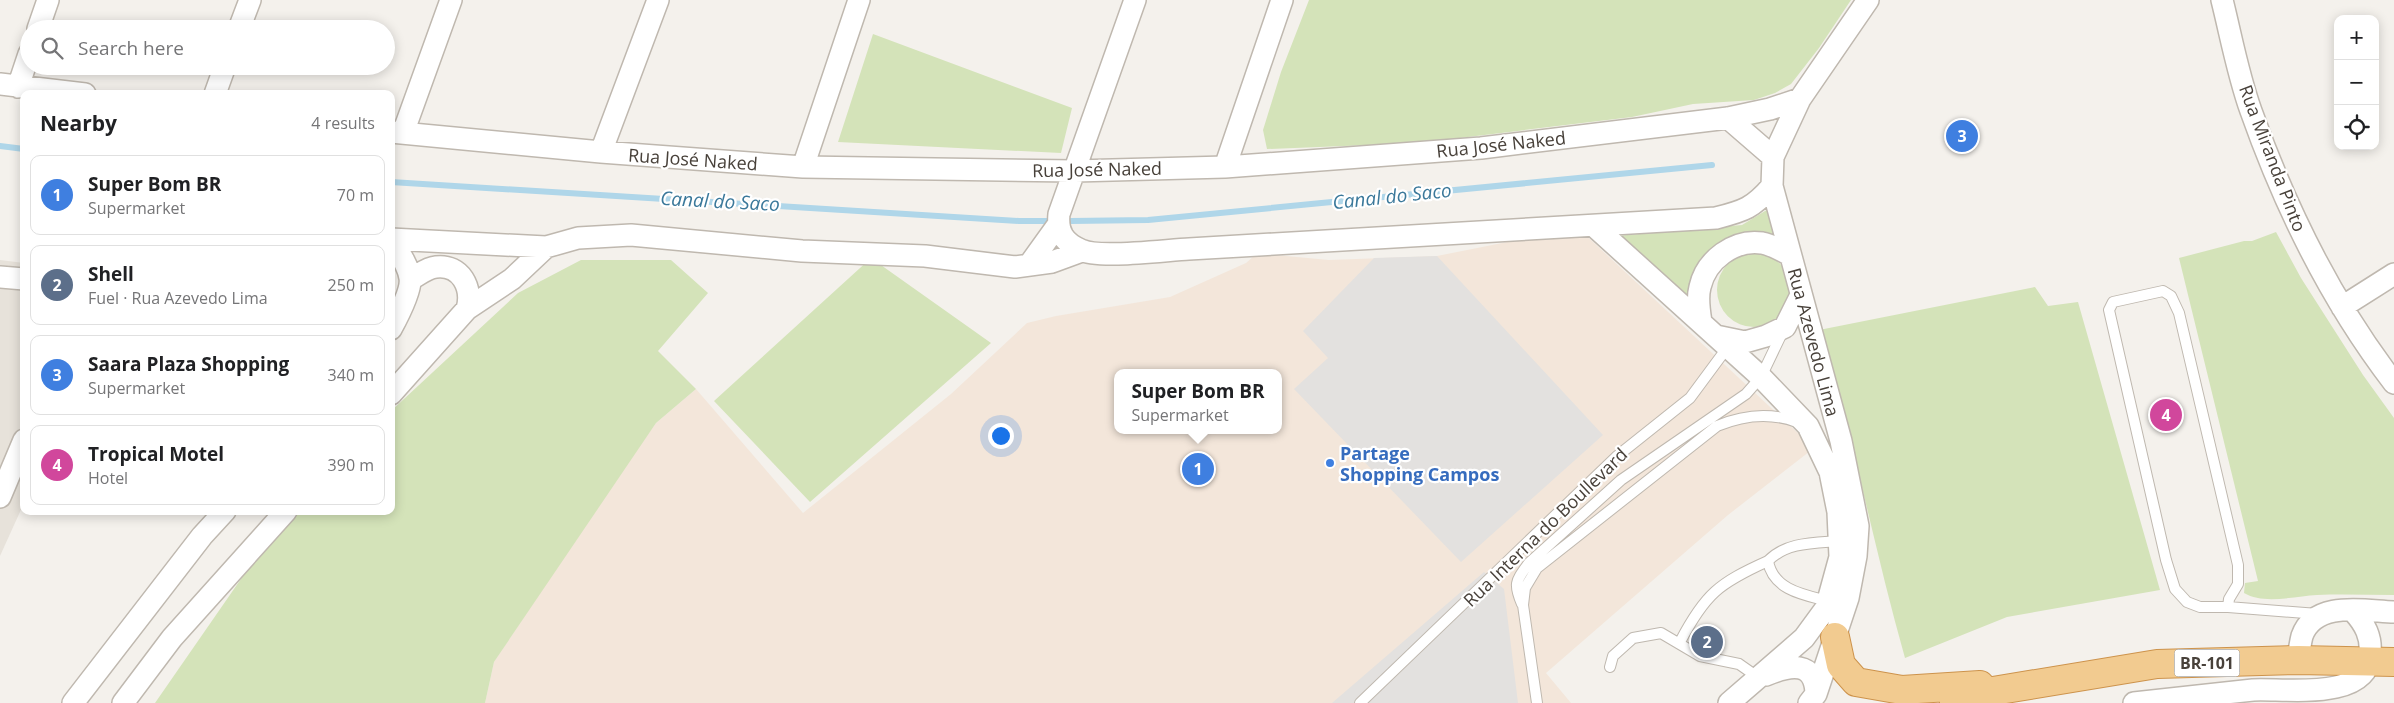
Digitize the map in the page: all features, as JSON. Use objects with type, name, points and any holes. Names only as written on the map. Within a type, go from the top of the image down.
[{"type":"highway","points":[[1835,637],[1841,665],[1856,682],[1902,690],[2046,682]]},
{"type":"highway","name":"BR-101","points":[[1954,703],[1993,691],[2157,664],[2298,660],[2382,661]]},
{"type":"highway","name":"BR-101","points":[[1996,703],[2046,682]]},
{"type":"street","points":[[41,20],[48,0]]},
{"type":"street","points":[[242,20],[250,0]]},
{"type":"street","points":[[397,132],[451,0]]},
{"type":"street","points":[[601,152],[658,0]]},
{"type":"street","points":[[804,167],[859,0]]},
{"type":"street","points":[[1029,266],[1057,226],[1062,199],[1075,171],[1135,0]]},
{"type":"street","points":[[1225,167],[1282,0]]},
{"type":"street","name":"Rua Azevedo Lima","points":[[1813,698],[1848,598],[1856,556],[1858,526],[1841,441],[1772,186],[1773,157],[1800,98],[1868,0]]},
{"type":"street","name":"Rua Miranda Pinto","points":[[2222,0],[2250,109],[2293,218],[2342,307],[2394,383]]},
{"type":"street","points":[[20,68],[9,86],[47,90]]},
{"type":"street","points":[[216,90],[222,75]]},
{"type":"street","name":"Rua José Naked","points":[[397,132],[601,152],[804,167],[1075,171],[1225,167],[1481,148],[1728,118],[1770,109],[1800,98]]},
{"type":"street","points":[[1728,118],[1773,157]]},
{"type":"street","points":[[1057,226],[1067,241],[1082,251],[1106,254],[1716,218],[1745,211],[1772,186]]},
{"type":"street","name":"Rua Azevedo Lima","points":[[1594,226],[1761,377],[1808,426],[1830,472],[1838,512],[1840,557],[1826,608],[1804,638],[1729,703]]},
{"type":"street","points":[[395,240],[546,247],[578,238],[631,235],[802,251],[924,256],[1015,267],[1052,262],[1082,251]]},
{"type":"street","points":[[1790,255],[1774,246],[1761,243],[1733,246],[1720,255],[1708,269],[1700,286],[1714,335],[1745,342],[1766,336],[1785,327],[1801,295]]},
{"type":"street","points":[[395,246],[402,257],[411,279],[400,313],[395,322]]},
{"type":"street","points":[[395,390],[467,310],[512,279],[546,247]]},
{"type":"street","points":[[411,279],[426,270],[436,267],[447,268],[456,272],[469,289],[470,300],[467,310]]},
{"type":"street","points":[[2342,307],[2394,274]]},
{"type":"street","points":[[0,277],[20,279]]},
{"type":"street","points":[[0,497],[20,450]]},
{"type":"street","points":[[73,703],[202,536],[220,515]]},
{"type":"street","points":[[123,703],[172,638],[282,515]]},
{"type":"street","points":[[2298,660],[2303,635],[2314,619],[2322,614],[2334,611],[2394,612]]},
{"type":"street","points":[[2134,703],[2255,690],[2332,692],[2360,677],[2382,661],[2371,647],[2362,621],[2353,611]]},
{"type":"street","points":[[1759,678],[1777,670],[1794,667],[1808,671],[1816,681],[1813,698]]},
{"type":"lane","points":[[2228,607],[2229,599],[2238,584],[2238,565],[2178,313],[2171,296],[2163,291],[2113,302],[2109,310],[2174,589],[2187,602],[2200,607],[2228,607],[2322,614]]},
{"type":"lane","points":[[1523,605],[1516,589],[1519,578],[1529,563],[1621,480],[1746,394],[1761,377],[1785,327]]},
{"type":"lane","name":"Rua Interna do Boullevard","points":[[1360,703],[1616,457],[1690,398],[1714,335]]},
{"type":"lane","name":"Rua Interna do Boullevard","points":[[1537,703],[1523,605],[1529,579],[1550,556],[1717,426],[1730,421],[1766,415],[1784,417],[1808,426]]},
{"type":"lane","points":[[1680,642],[1707,598],[1732,577],[1768,561],[1776,552],[1796,545],[1839,541]]},
{"type":"lane","points":[[1768,561],[1769,570],[1789,591],[1828,601]]},
{"type":"lane","points":[[1610,667],[1613,656],[1633,638],[1661,633],[1680,642],[1700,656],[1739,664],[1759,678]]},
{"type":"shaded area","name":"Partage Shopping Campos","points":[[1578,228],[1814,448],[1728,515],[1546,673],[1571,703],[485,703],[494,662],[616,478],[656,423],[696,389],[803,513],[951,394],[1027,323],[1056,316],[1170,297],[1246,263],[1264,247],[1275,255],[1329,260],[1437,256]]},
{"type":"shaded area","points":[[1437,256],[1603,435],[1461,562],[1294,389],[1328,358],[1303,331],[1374,258]]},
{"type":"shaded area","points":[[0,260],[20,262],[20,512],[0,556]]},
{"type":"shaded area","points":[[1484,572],[1504,589],[1518,703],[1332,703]]},
{"type":"green space","points":[[1309,0],[1851,0],[1819,48],[1791,84],[1775,93],[1754,100],[1693,104],[1632,117],[1418,143],[1267,149],[1263,130],[1281,72]]},
{"type":"green space","points":[[873,34],[1072,108],[1061,153],[838,142]]},
{"type":"green space","points":[[1770,208],[1777,237],[1756,231],[1733,235],[1717,244],[1700,259],[1688,301],[1616,236],[1742,225]]},
{"type":"green space","points":[[2276,232],[2301,278],[2363,375],[2394,418],[2394,595],[2317,595],[2261,599],[2244,593],[2245,583],[2258,581],[2179,258],[2244,241],[2252,241]]},
{"type":"green space","points":[[1754,253],[1768,256],[1780,264],[1788,276],[1791,290],[1788,304],[1780,316],[1768,324],[1754,327],[1740,324],[1728,316],[1720,304],[1717,290],[1720,276],[1728,264],[1740,256]]},
{"type":"green space","points":[[871,258],[991,343],[810,502],[714,401]]},
{"type":"green space","points":[[581,260],[671,260],[708,293],[658,351],[696,389],[656,423],[494,662],[485,703],[155,703],[285,515],[395,515],[395,407],[518,293]]},
{"type":"green space","points":[[2035,287],[2048,306],[2078,302],[2160,590],[2007,617],[1905,658],[1843,411],[1819,330]]},
{"type":"waterway","name":"Canal do Saco","points":[[0,146],[20,148]]},
{"type":"waterway","name":"Canal do Saco","points":[[1071,221],[1148,220],[1712,165]]},
{"type":"waterway","name":"Canal do Saco","points":[[395,182],[1019,221],[1048,221]]},
{"type":"place","name":"Saara Plaza Shopping","points":[[1962,136]]},
{"type":"place","name":"Tropical Motel","points":[[2166,415]]},
{"type":"place","name":"Partage Shopping Campos","points":[[1330,463]]},
{"type":"place","name":"Super Bom BR","points":[[1198,469]]},
{"type":"place","name":"Shell","points":[[1707,642]]}]
